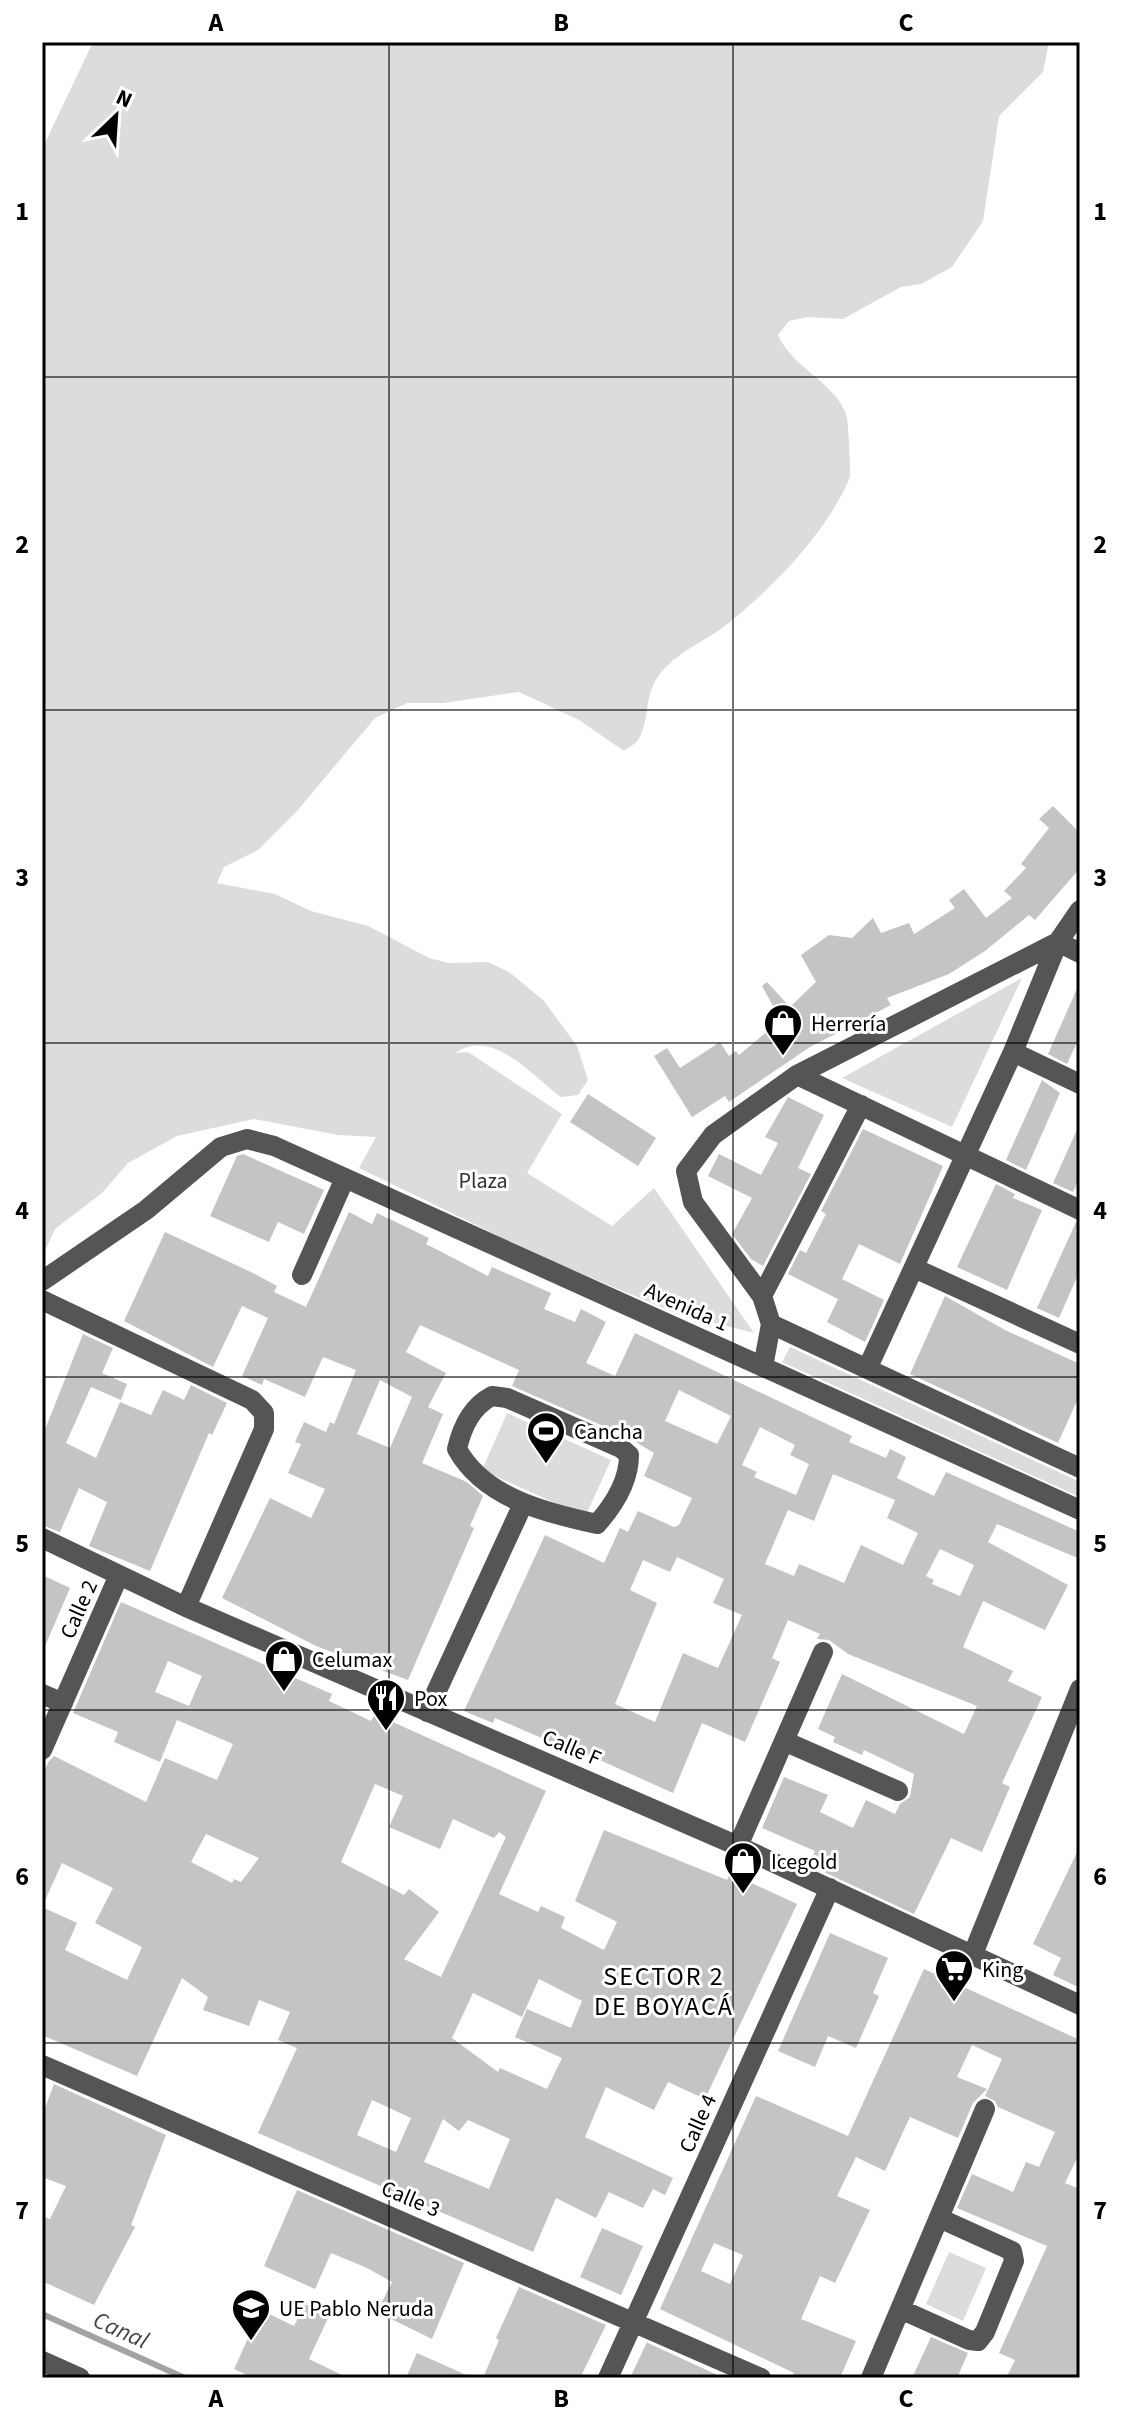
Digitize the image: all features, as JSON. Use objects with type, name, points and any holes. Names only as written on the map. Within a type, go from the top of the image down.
[{"type":"street","points":[[868,1367],[967,1155],[1058,942],[1080,910]]},
{"type":"street","points":[[1058,942],[1080,953]]},
{"type":"street","points":[[763,1367],[771,1324],[762,1296],[693,1202],[686,1171],[713,1135],[797,1075],[1058,942]]},
{"type":"street","points":[[1013,1052],[1080,1084]]},
{"type":"street","points":[[797,1075],[1080,1210]]},
{"type":"street","points":[[762,1296],[861,1105]]},
{"type":"street","name":"Avenida 1","points":[[42,1281],[146,1210],[221,1147],[247,1139],[274,1146],[1080,1510]]},
{"type":"street","points":[[302,1275],[345,1178]]},
{"type":"street","points":[[914,1268],[1080,1344]]},
{"type":"street","points":[[42,1300],[252,1400],[264,1413],[264,1429],[186,1607]]},
{"type":"street","points":[[771,1324],[1080,1468]]},
{"type":"street","points":[[492,1396],[507,1398],[621,1448],[629,1455],[629,1465],[613,1506],[597,1524],[523,1504],[467,1467],[457,1449],[462,1429],[480,1403],[492,1396]]},
{"type":"street","points":[[427,1712],[523,1504]]},
{"type":"street","name":"Calle F","points":[[42,1538],[186,1607],[738,1846],[1080,2005]]},
{"type":"street","name":"Calle 2","points":[[42,1750],[119,1575]]},
{"type":"street","points":[[738,1846],[823,1652]]},
{"type":"street","points":[[973,1954],[1080,1689]]},
{"type":"street","points":[[42,1694],[63,1703]]},
{"type":"street","points":[[784,1741],[898,1791]]},
{"type":"street","name":"Calle 4","points":[[608,2378],[830,1888]]},
{"type":"street","name":"Calle 3","points":[[42,2065],[761,2378]]},
{"type":"street","points":[[871,2378],[985,2109]]},
{"type":"street","points":[[900,2309],[969,2340],[978,2341],[985,2332],[1014,2261],[1012,2251],[939,2218]]},
{"type":"street","points":[[42,2361],[76,2377]]},
{"type":"green space","name":"Plaza","points":[[93,42],[1049,42],[1043,72],[999,116],[983,221],[952,267],[921,284],[901,287],[843,319],[808,317],[789,321],[778,335],[794,358],[842,405],[847,417],[850,477],[828,518],[782,574],[730,622],[680,655],[658,676],[637,741],[624,751],[579,720],[519,692],[443,703],[407,703],[375,718],[297,811],[258,850],[224,867],[217,883],[275,894],[311,911],[368,926],[429,958],[449,963],[488,962],[509,972],[544,1001],[577,1046],[588,1080],[578,1095],[561,1097],[511,1057],[497,1050],[483,1046],[469,1047],[455,1053],[468,1052],[562,1114],[527,1173],[612,1226],[654,1188],[754,1333],[678,1314],[544,1258],[359,1168],[376,1137],[338,1135],[254,1119],[177,1136],[128,1163],[102,1193],[55,1229],[42,1257],[42,142],[45,143]]},
{"type":"green space","points":[[1022,978],[952,1127],[842,1078]]},
{"type":"green space","points":[[790,1347],[1080,1482],[1080,1497],[782,1362]]},
{"type":"green space","name":"Cancha","points":[[507,1413],[611,1460],[585,1517],[482,1470]]},
{"type":"green space","points":[[949,2252],[986,2268],[963,2321],[926,2304]]},
{"type":"building","points":[[1053,806],[1080,833],[1080,868],[1035,920],[1029,915],[985,951],[949,974],[887,998],[891,1005],[810,1047],[729,1102],[725,1096],[692,1117],[654,1056],[667,1048],[680,1068],[720,1042],[729,1056],[736,1051],[739,1055],[781,1020],[762,986],[767,982],[790,1007],[816,982],[801,955],[829,935],[852,938],[873,918],[881,933],[909,923],[914,934],[955,908],[949,900],[964,889],[986,918],[1012,898],[1004,891],[1026,868],[1021,864],[1049,828],[1039,819]]},
{"type":"building","points":[[1080,982],[1080,1036],[1067,1064],[1048,1054]]},
{"type":"building","points":[[1042,1080],[1060,1093],[1026,1170],[1006,1160]]},
{"type":"building","points":[[588,1094],[656,1138],[638,1166],[570,1122]]},
{"type":"building","points":[[788,1097],[824,1115],[798,1168],[811,1174],[763,1266],[751,1259],[732,1234],[752,1198],[708,1176],[719,1154],[761,1175],[778,1143],[765,1137]]},
{"type":"building","points":[[1080,1123],[1080,1177],[1073,1192],[1053,1183]]},
{"type":"building","points":[[863,1129],[943,1166],[900,1264],[859,1244],[842,1279],[884,1300],[865,1342],[827,1322],[838,1299],[788,1274],[800,1250],[806,1253],[826,1214],[821,1211]]},
{"type":"building","points":[[243,1154],[324,1190],[304,1234],[278,1222],[269,1242],[210,1216],[237,1156]]},
{"type":"building","points":[[996,1184],[1015,1194],[1013,1198],[1042,1210],[1007,1290],[957,1267]]},
{"type":"building","points":[[349,1212],[372,1224],[377,1213],[429,1238],[426,1244],[488,1276],[492,1267],[551,1293],[544,1309],[575,1322],[581,1309],[606,1322],[586,1363],[615,1376],[635,1333],[852,1436],[849,1442],[886,1458],[890,1449],[906,1457],[897,1478],[934,1496],[946,1472],[1080,1532],[1080,1559],[997,1524],[988,1542],[1068,1585],[1045,1630],[983,1601],[963,1647],[1013,1671],[1008,1681],[1042,1697],[1002,1783],[1010,1787],[982,1852],[951,1838],[914,1914],[809,1865],[815,1851],[762,1828],[784,1777],[828,1795],[820,1812],[853,1828],[866,1800],[895,1814],[900,1804],[910,1797],[914,1774],[864,1750],[862,1755],[833,1742],[835,1737],[818,1729],[842,1674],[964,1734],[977,1706],[848,1654],[829,1640],[817,1639],[820,1634],[788,1620],[772,1658],[780,1662],[745,1742],[702,1723],[673,1793],[562,1743],[560,1746],[495,1718],[493,1723],[464,1711],[545,1535],[604,1563],[620,1528],[628,1532],[638,1511],[674,1527],[679,1525],[692,1498],[644,1476],[654,1453],[626,1436],[512,1386],[519,1370],[420,1325],[406,1352],[446,1373],[428,1407],[443,1414],[422,1463],[467,1482],[483,1496],[470,1526],[474,1528],[408,1680],[316,1646],[222,1598],[270,1498],[311,1518],[325,1489],[288,1473],[301,1444],[295,1442],[304,1422],[326,1432],[330,1422],[334,1424],[356,1370],[323,1357],[305,1397],[264,1379],[262,1385],[242,1376],[268,1318],[242,1306],[213,1367],[124,1321],[165,1232],[253,1273],[277,1286],[274,1292],[306,1307]],"holes":[[[380,1380],[412,1397],[390,1448],[357,1434]],[[679,1390],[731,1416],[717,1444],[665,1421]],[[760,1427],[795,1445],[790,1455],[809,1464],[796,1495],[754,1477],[757,1472],[742,1465]],[[833,1474],[895,1500],[887,1518],[918,1533],[903,1565],[861,1545],[844,1583],[799,1564],[794,1576],[765,1564],[788,1510],[814,1521]],[[940,1549],[974,1565],[960,1596],[932,1584],[934,1580],[926,1576]],[[677,1557],[724,1579],[713,1603],[742,1615],[718,1668],[683,1653],[655,1722],[615,1704],[657,1603],[630,1590],[643,1560],[670,1572]]]},
{"type":"building","points":[[1076,1222],[1080,1223],[1080,1270],[1059,1318],[1037,1308]]},
{"type":"building","points":[[945,1296],[1005,1330],[1080,1364],[1080,1394],[1058,1443],[910,1374]]},
{"type":"building","points":[[83,1334],[113,1348],[102,1373],[127,1384],[121,1400],[91,1387],[66,1443],[96,1458],[120,1402],[151,1415],[163,1390],[184,1400],[191,1385],[227,1403],[212,1435],[209,1433],[150,1571],[89,1546],[107,1502],[79,1488],[60,1532],[42,1525],[42,1437]]},
{"type":"building","points":[[42,1575],[70,1588],[42,1653]]},
{"type":"building","points":[[121,1602],[332,1694],[329,1701],[371,1721],[375,1714],[546,1791],[499,1894],[538,1912],[541,1906],[565,1917],[561,1928],[604,1950],[617,1922],[575,1901],[604,1830],[727,1880],[730,1873],[797,1904],[705,2099],[668,2082],[654,2110],[606,2087],[585,2137],[673,2178],[665,2195],[653,2189],[643,2208],[609,2192],[596,2218],[556,2198],[533,2252],[258,2133],[297,2048],[278,2040],[290,2012],[259,2000],[249,2026],[203,2010],[208,1997],[182,1978],[137,2076],[42,2035],[42,1907],[42,1775],[49,1761],[54,1756],[146,1802],[165,1758],[217,1780],[233,1744],[177,1720],[160,1762],[114,1742],[118,1732],[73,1713]],"holes":[[[168,1661],[202,1676],[189,1706],[155,1692]],[[375,1784],[403,1796],[389,1827],[440,1849],[453,1819],[494,1838],[499,1832],[506,1837],[441,1977],[404,1959],[439,1912],[409,1889],[404,1895],[341,1862]],[[206,1834],[259,1858],[241,1882],[234,1879],[232,1883],[191,1862]],[[62,1863],[113,1888],[95,1923],[142,1947],[127,1980],[65,1950],[77,1923],[42,1907]],[[539,1979],[582,2001],[571,2028],[527,2009],[515,2037],[562,2058],[547,2089],[500,2068],[498,2072],[452,2038],[473,1993],[522,2017]],[[372,2100],[411,2118],[396,2152],[357,2135]],[[443,2119],[459,2131],[468,2120],[510,2139],[489,2189],[424,2162]]]},
{"type":"building","points":[[1080,1846],[1080,1988],[1053,1975],[1061,1958],[1033,1944]]},
{"type":"building","points":[[830,1933],[888,1958],[873,1993],[879,1996],[856,2048],[828,2036],[815,2067],[778,2051]]},
{"type":"building","points":[[924,1969],[1080,2040],[1080,2152],[1065,2183],[1080,2189],[1080,2378],[1006,2378],[1015,2360],[999,2353],[1047,2246],[957,2208],[972,2174],[1013,2192],[1026,2162],[1039,2167],[1055,2132],[998,2107],[995,2101],[985,2096],[1002,2059],[972,2045],[957,2077],[987,2089],[973,2103],[958,2138],[910,2117],[885,2171],[856,2157],[837,2196],[870,2210],[835,2283],[820,2276],[801,2319],[856,2341],[840,2378],[792,2378],[794,2373],[660,2309],[756,2096],[848,2136]],"holes":[[[714,2243],[743,2255],[730,2284],[701,2271]]]},
{"type":"building","points":[[54,2084],[166,2135],[131,2225],[135,2227],[94,2305],[42,2281],[42,2216],[50,2219],[66,2186],[42,2177],[42,2116]]},
{"type":"building","points":[[297,2190],[464,2263],[432,2339],[377,2312],[392,2282],[367,2268],[331,2253],[315,2289],[264,2266]]},
{"type":"building","points":[[602,2228],[643,2246],[621,2295],[580,2277]]},
{"type":"building","points":[[519,2287],[606,2325],[580,2378],[483,2378],[499,2340],[496,2338]]},
{"type":"building","points":[[305,2304],[329,2316],[309,2359],[348,2378],[254,2378],[234,2369],[261,2310],[294,2326]]},
{"type":"building","points":[[931,2337],[968,2353],[957,2378],[912,2378]]},
{"type":"building","points":[[648,2343],[724,2378],[630,2378]]},
{"type":"building","points":[[417,2353],[473,2378],[406,2378]]},
{"type":"waterway","name":"Canal","points":[[42,2314],[185,2378]]},
{"type":"place","name":"Herrería","points":[[783,1057]]},
{"type":"place","name":"Cancha","points":[[546,1465]]},
{"type":"place","name":"Celumax","points":[[284,1693]]},
{"type":"place","name":"Pox","points":[[386,1732]]},
{"type":"place","name":"Icegold","points":[[743,1895]]},
{"type":"place","name":"King","points":[[954,2003]]},
{"type":"place","name":"UE Pablo Neruda","points":[[251,2342]]},
{"type":"district","name":"SECTOR 2 DE BOYACÁ","points":[[664,1991]]}]
